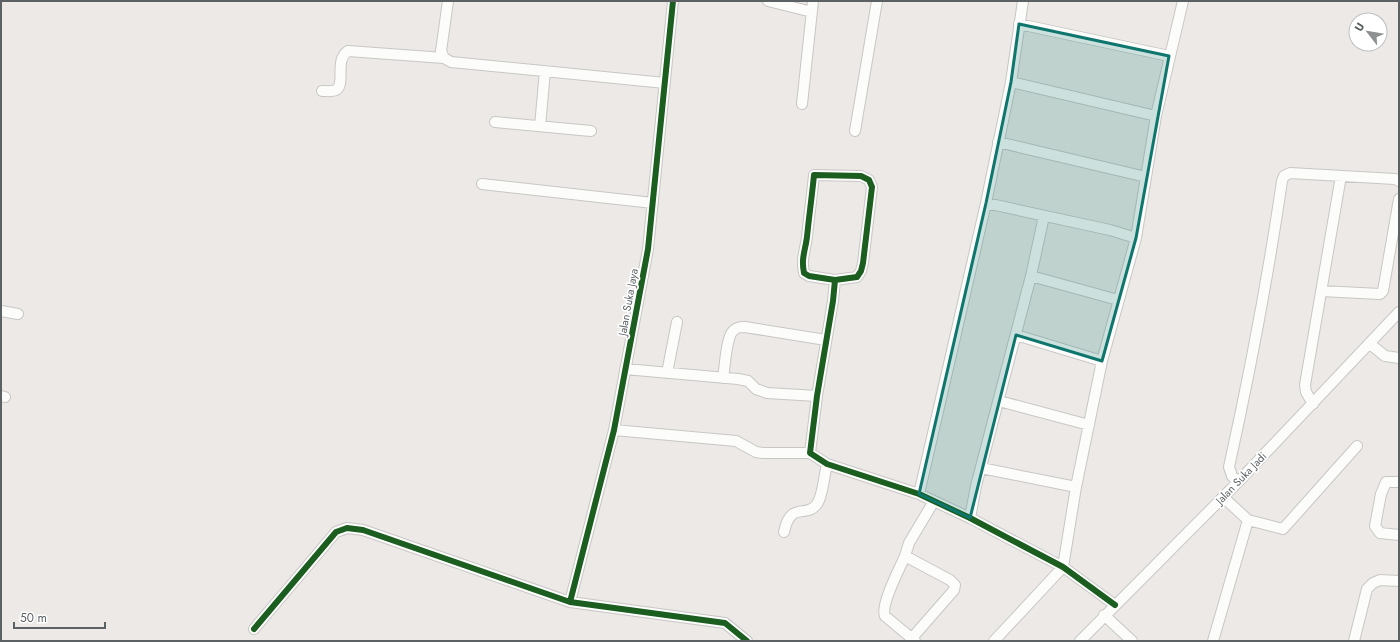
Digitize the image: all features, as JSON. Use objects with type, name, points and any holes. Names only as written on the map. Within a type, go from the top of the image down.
[{"type":"street","points":[[444,58],[441,51],[448,1]]},
{"type":"street","name":"Jalan Suka Jaya","points":[[570,602],[614,430],[648,249],[673,1]]},
{"type":"street","points":[[768,1],[812,12]]},
{"type":"street","points":[[802,104],[813,1]]},
{"type":"street","points":[[855,131],[877,1]]},
{"type":"street","points":[[919,494],[986,204],[1011,82],[1023,1]]},
{"type":"street","points":[[996,640],[1062,567],[1076,487],[1102,362],[1136,238],[1156,116],[1183,1]]},
{"type":"street","points":[[1019,24],[1170,56]]},
{"type":"street","points":[[322,91],[337,90],[339,86],[341,60],[343,54],[348,51],[444,58],[451,62],[664,83]]},
{"type":"street","points":[[540,126],[545,71]]},
{"type":"street","points":[[1011,82],[1156,116]]},
{"type":"street","points":[[495,122],[591,131]]},
{"type":"street","points":[[998,142],[1146,177]]},
{"type":"street","points":[[1238,482],[1232,476],[1230,467],[1251,367],[1284,176],[1290,173],[1395,179],[1399,181]]},
{"type":"street","points":[[814,175],[861,176],[870,180],[872,187],[863,263],[861,271],[857,277],[835,280],[804,274],[802,261],[806,244],[814,175]]},
{"type":"street","points":[[1313,404],[1306,392],[1305,385],[1341,176]]},
{"type":"street","points":[[482,184],[652,203]]},
{"type":"street","points":[[1321,291],[1380,294],[1383,291],[1399,199]]},
{"type":"street","points":[[986,204],[1110,230],[1136,238]]},
{"type":"street","points":[[970,518],[981,468],[1031,276],[1044,216]]},
{"type":"street","points":[[1031,276],[1118,300]]},
{"type":"street","points":[[810,453],[817,396],[833,301],[835,280]]},
{"type":"street","points":[[1,311],[18,314]]},
{"type":"street","name":"Jalan Suka Jadi","points":[[1080,641],[1104,615],[1238,482],[1399,312]]},
{"type":"street","points":[[667,373],[677,322]]},
{"type":"street","points":[[723,378],[729,339],[732,332],[738,327],[826,340]]},
{"type":"street","points":[[1016,335],[1102,362]]},
{"type":"street","points":[[1370,344],[1385,356],[1399,358]]},
{"type":"street","points":[[626,369],[738,379],[748,381],[756,389],[767,394],[817,396]]},
{"type":"street","points":[[999,401],[1089,426]]},
{"type":"street","points":[[614,430],[736,440],[756,452],[763,453],[810,453],[826,464],[919,494],[970,518],[1062,567],[1115,605]]},
{"type":"street","points":[[1223,497],[1248,520],[1283,529],[1357,446]]},
{"type":"street","points":[[784,532],[786,522],[791,515],[796,511],[810,510],[817,505],[826,464]]},
{"type":"street","points":[[981,468],[1076,487]]},
{"type":"street","points":[[1399,482],[1386,482],[1381,494],[1375,526],[1380,532],[1399,535]]},
{"type":"street","points":[[905,556],[950,580],[955,585],[954,590],[914,640],[885,616],[883,612],[909,543],[934,501]]},
{"type":"street","points":[[1213,641],[1248,520]]},
{"type":"street","points":[[254,628],[336,532],[347,528],[364,530],[570,602],[725,623],[747,641]]},
{"type":"street","points":[[1354,641],[1367,590],[1373,583],[1380,580],[1399,581]]},
{"type":"street","points":[[1104,615],[1132,641]]},
{"type":"highlighted area","points":[[1019,24],[1169,56],[1136,238],[1102,361],[1016,335],[970,518],[919,494],[986,203],[1011,82]]},
{"type":"cycle path","points":[[570,602],[614,430],[648,249],[673,1]]},
{"type":"cycle path","points":[[835,280],[857,277],[861,271],[872,187],[869,180],[861,176],[814,175],[803,268],[804,273],[809,276],[835,280],[833,301],[817,396],[810,453],[827,464],[919,494],[970,518],[1063,567],[1115,605]]},
{"type":"cycle path","points":[[254,629],[336,532],[347,528],[363,530],[570,602],[725,623],[747,641]]}]
